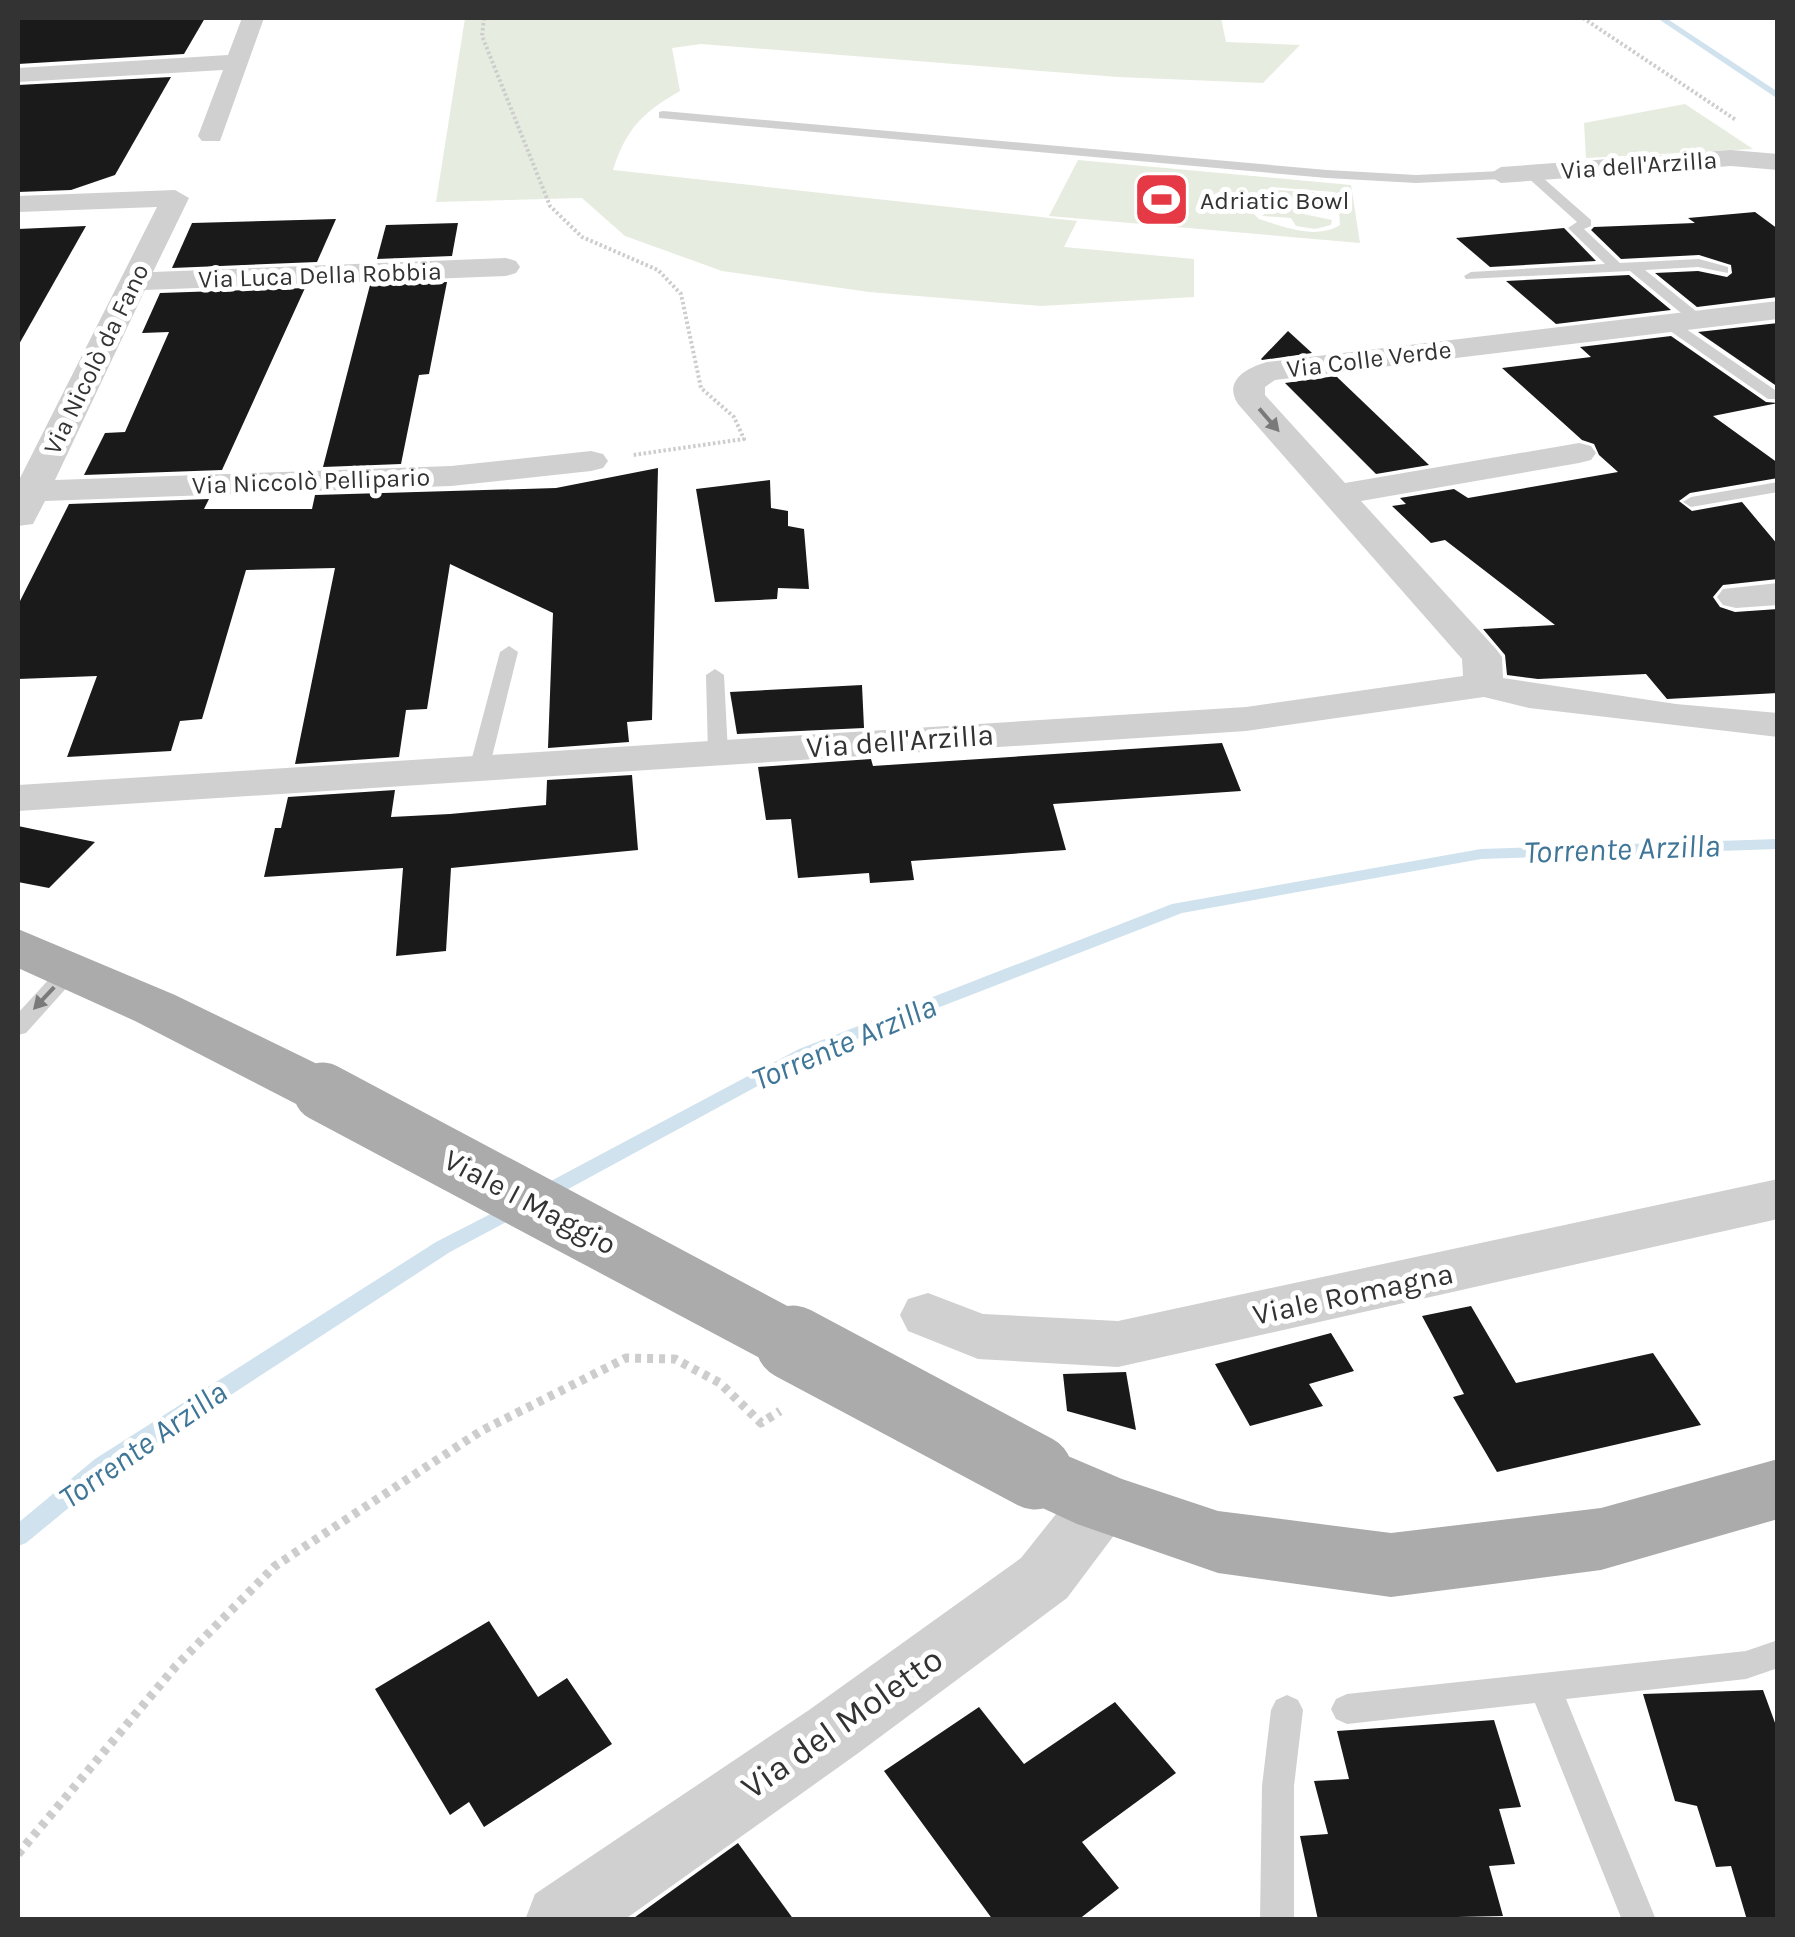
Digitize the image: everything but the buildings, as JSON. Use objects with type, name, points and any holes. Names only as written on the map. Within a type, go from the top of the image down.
[{"type":"main road","name":"Viale I Maggio","points":[[18,947],[323,1092],[1035,1472],[1102,1504]]},
{"type":"main road","points":[[1102,1504],[1218,1542],[1391,1566],[1601,1539],[1778,1489]]},
{"type":"street","points":[[211,136],[252,18]]},
{"type":"street","points":[[18,75],[238,62]]},
{"type":"street","name":"Via dell'Arzilla","points":[[1501,175],[1731,158],[1776,161]]},
{"type":"street","name":"Via Nicolò da Fano","points":[[18,204],[175,198],[22,502]]},
{"type":"street","name":"Via Luca Della Robbia","points":[[134,282],[506,268]]},
{"type":"street","points":[[1683,321],[1778,310]]},
{"type":"street","name":"Via Colle Verde","points":[[1484,685],[1482,657],[1249,398],[1249,383],[1268,372],[1683,321]]},
{"type":"street","points":[[1334,495],[1579,453]]},
{"type":"street","name":"Via Niccolò Pellipario","points":[[22,502],[451,476],[592,461]]},
{"type":"street","points":[[1736,596],[1778,594]]},
{"type":"street","name":"Via dell'Arzilla","points":[[18,798],[1246,719],[1484,685],[1529,696],[1676,716],[1778,724]]},
{"type":"street","name":"Viale Romagna","points":[[928,1315],[978,1336],[1118,1344],[1778,1199]]},
{"type":"street","name":"Via del Moletto","points":[[560,1920],[833,1732],[1044,1578],[1102,1504]]},
{"type":"lane","points":[[663,114],[1326,174],[1416,179],[1501,175]]},
{"type":"lane","points":[[1530,172],[1586,222],[1575,228],[1616,268]]},
{"type":"lane","points":[[1471,276],[1699,263],[1723,270]]},
{"type":"lane","points":[[1633,266],[1683,321],[1772,396]]},
{"type":"lane","points":[[1691,502],[1778,487]]},
{"type":"lane","points":[[479,768],[509,652]]},
{"type":"lane","points":[[715,675],[718,753]]},
{"type":"lane","points":[[18,1027],[71,969]]},
{"type":"lane","points":[[1347,1709],[1746,1665],[1778,1654]]},
{"type":"lane","points":[[1545,1687],[1638,1920]]},
{"type":"lane","points":[[1277,1920],[1278,1786],[1287,1710]]},
{"type":"path","points":[[484,18],[482,36],[550,206],[582,236],[658,270],[681,294],[702,388],[734,417],[744,439],[592,461]]},
{"type":"path","points":[[1583,18],[1774,146],[1776,161]]},
{"type":"path","points":[[18,1854],[176,1666],[275,1566],[481,1430],[626,1358],[675,1358],[720,1383],[760,1423]]},
{"type":"shaded area","points":[[465,18],[1221,18],[1226,42],[1300,45],[1263,83],[1118,77],[701,44],[672,48],[680,91],[638,123],[613,170],[1077,221],[1064,247],[1194,259],[1194,297],[1041,306],[869,292],[722,271],[625,236],[582,198],[436,202]]},
{"type":"shaded area","points":[[1685,104],[1753,149],[1586,158],[1584,123]]},
{"type":"shaded area","name":"Adriatic Bowl","points":[[1078,160],[1351,185],[1360,243],[1049,216]],"holes":[[[1271,187],[1338,195],[1340,225],[1320,232],[1300,231],[1259,219],[1253,213],[1265,206],[1265,192]]]},
{"type":"shaded area","name":"Adriatic Bowl","points":[[1276,190],[1327,193],[1330,208],[1294,212],[1332,220],[1331,225],[1315,229],[1296,226],[1291,218],[1262,216],[1273,207]]},
{"type":"waterway","name":"Torrente Arzilla","points":[[1661,18],[1778,96]]},
{"type":"waterway","name":"Torrente Arzilla","points":[[541,1195],[805,1053],[1178,908],[1481,854],[1778,844]]},
{"type":"waterway","name":"Torrente Arzilla","points":[[18,1536],[103,1466],[443,1247],[518,1207]]},
{"type":"place","name":"Adriatic Bowl","points":[[1161,200]]}]
